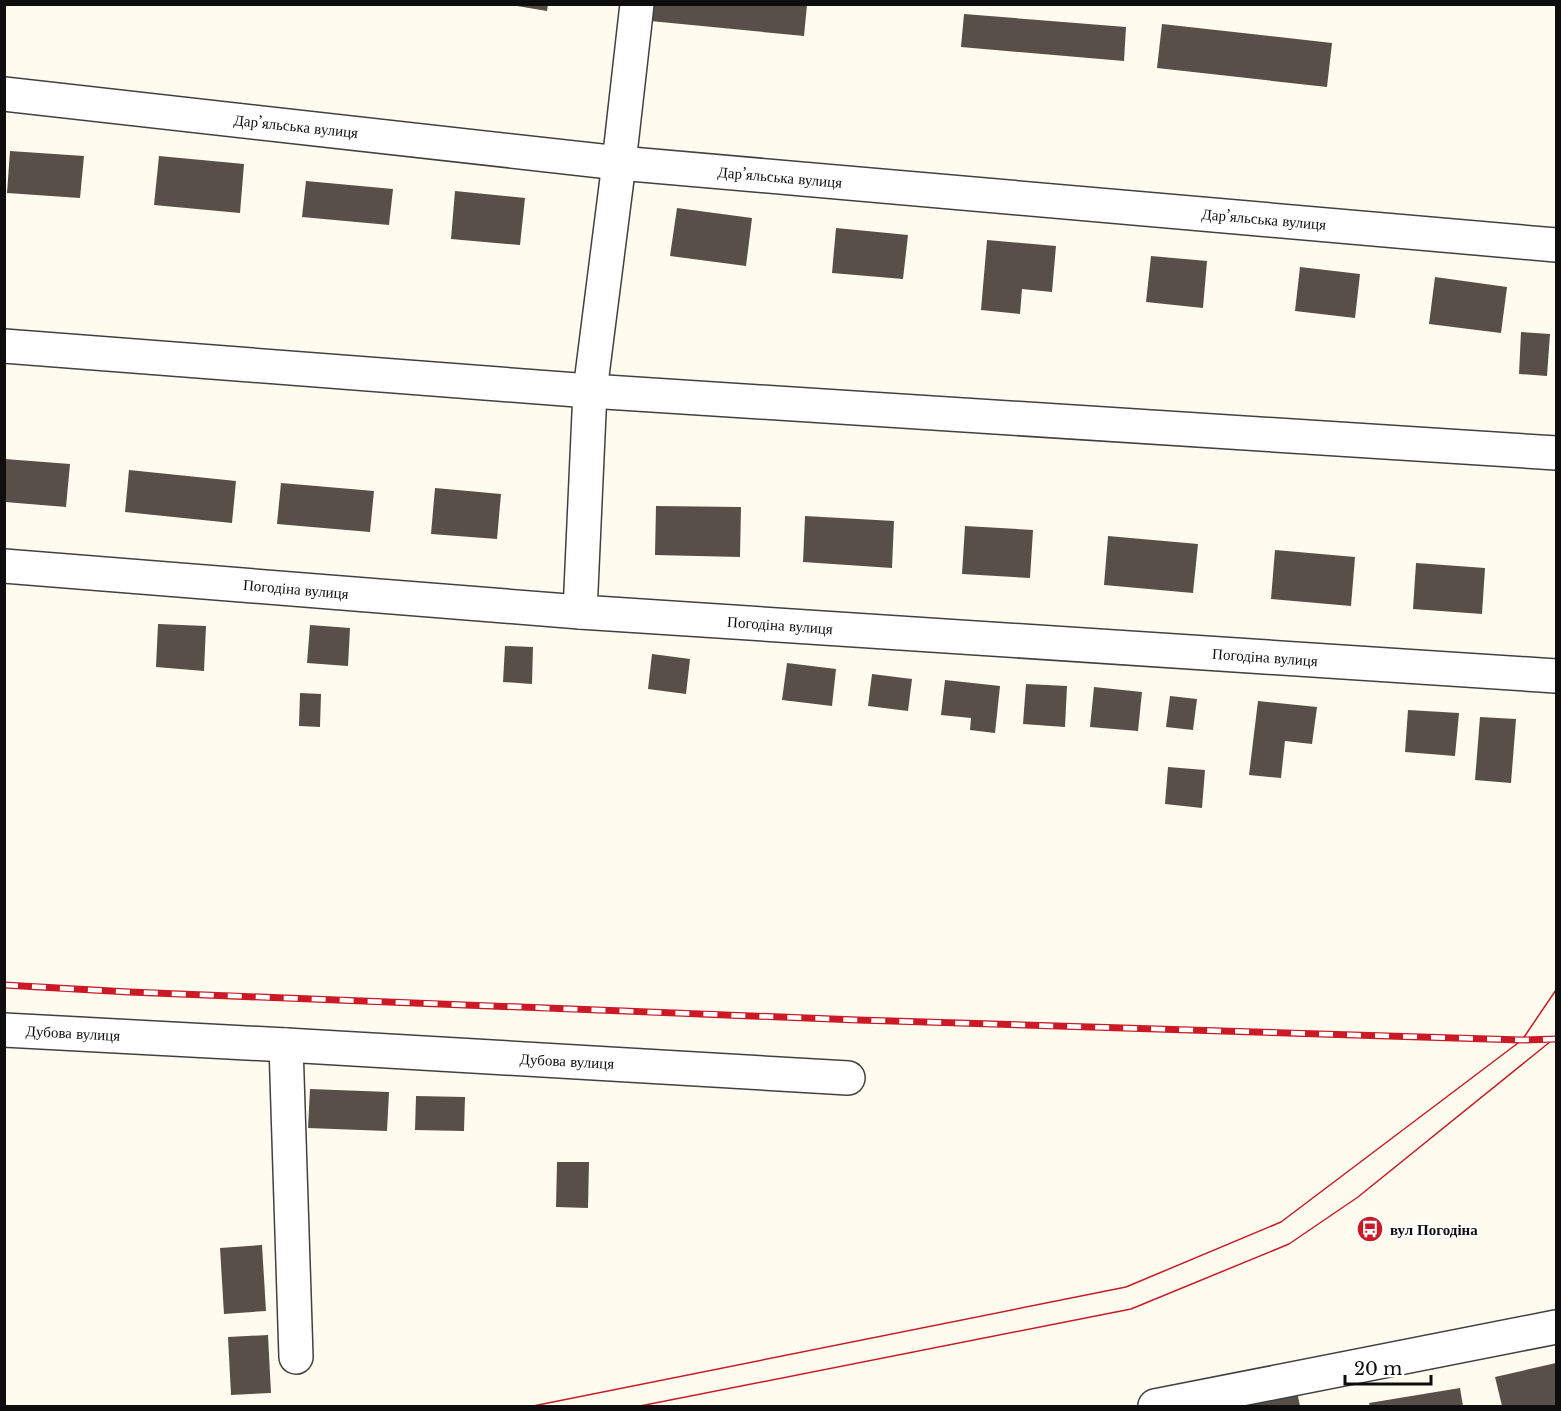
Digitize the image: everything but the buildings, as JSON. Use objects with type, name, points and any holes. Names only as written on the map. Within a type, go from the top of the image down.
[{"type":"street","points":[[580,612],[590,391],[637,4]]},
{"type":"street","name":"Дар’яльська вулиця","points":[[4,94],[619,162],[1557,245]]},
{"type":"street","points":[[4,346],[590,391],[1557,453]]},
{"type":"street","name":"Погодіна вулиця","points":[[4,566],[580,612],[1557,676]]},
{"type":"street","name":"Дубова вулиця","points":[[4,1030],[848,1078]]},
{"type":"street","points":[[286,1045],[296,1357]]},
{"type":"street","points":[[1155,1407],[1557,1327]]},
{"type":"tram line","points":[[533,1406],[1126,1287],[1281,1222],[1522,1040],[1556,990]]},
{"type":"tram line","points":[[640,1406],[1131,1309],[1289,1244],[1358,1197],[1556,1037]]},
{"type":"railway","points":[[4,985],[129,992],[858,1020],[1522,1040],[1556,1039]]},
{"type":"place","name":"вул Погодіна","points":[[1370,1229]]}]
